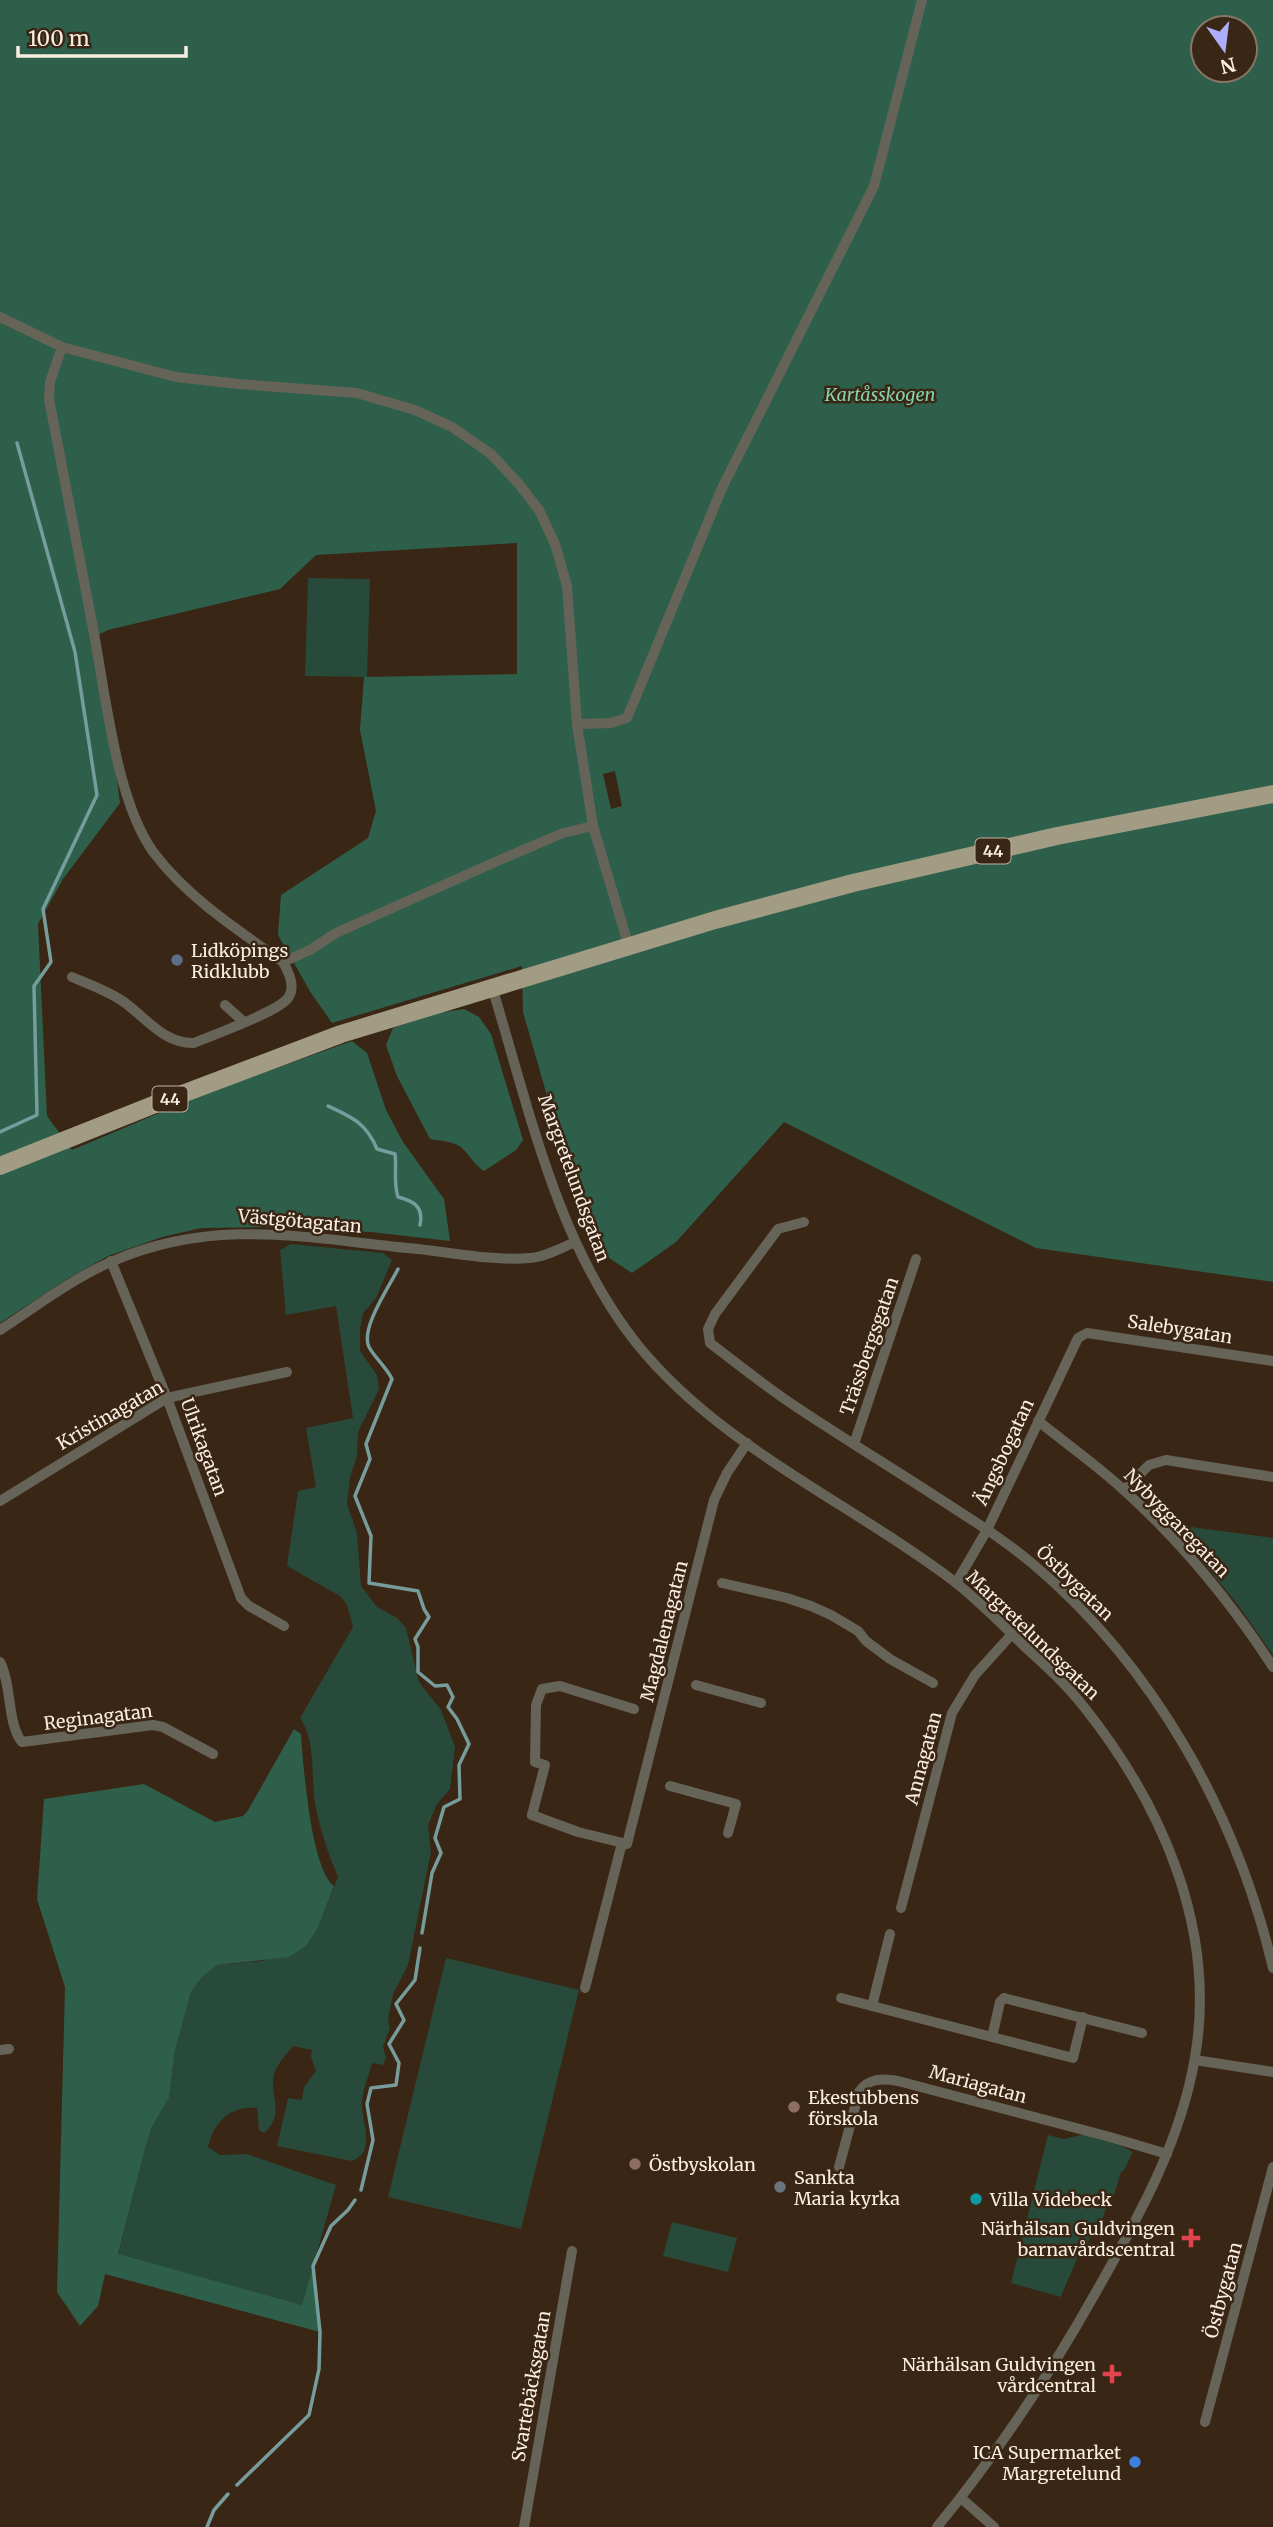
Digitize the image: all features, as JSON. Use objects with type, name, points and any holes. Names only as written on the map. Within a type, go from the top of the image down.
[{"type":"main road","name":"44","points":[[0,1166],[341,1034],[715,920],[853,883],[1058,836],[1273,794]]},
{"type":"street","points":[[577,724],[611,723],[627,718],[722,488],[874,186],[922,0]]},
{"type":"street","points":[[0,317],[62,347],[176,377],[357,393],[415,410],[452,427],[491,454],[519,483],[538,510],[555,544],[567,586],[577,724],[593,826],[629,947]]},
{"type":"street","points":[[62,347],[50,382],[49,398],[126,792],[138,824],[154,852],[222,919],[283,962],[291,978],[292,987],[289,998],[277,1008],[194,1043],[181,1044],[168,1038],[120,999],[72,976]]},
{"type":"street","points":[[283,962],[310,950],[336,933],[490,864],[563,833],[593,826]]},
{"type":"street","name":"Margretelundsgatan","points":[[492,987],[539,1142],[575,1242],[599,1290],[619,1320],[656,1366],[694,1403],[747,1443],[956,1583],[1062,1682],[1102,1731],[1139,1786],[1167,1843],[1186,1899],[1197,1953],[1200,2007],[1195,2060],[1167,2154],[1138,2219],[1056,2361],[961,2498],[937,2527]]},
{"type":"street","points":[[225,1005],[244,1021]]},
{"type":"street","name":"Östbygatan","points":[[804,1222],[778,1229],[715,1314],[708,1329],[710,1343],[783,1398],[987,1530],[1034,1564],[1100,1629],[1151,1695],[1199,1771],[1231,1838],[1272,1960]]},
{"type":"street","name":"Västgötagatan","points":[[0,1331],[70,1284],[111,1261],[186,1238],[240,1232],[492,1258],[531,1258],[575,1242]]},
{"type":"street","name":"Trässbergsgatan","points":[[854,1444],[916,1259]]},
{"type":"street","name":"Ulrikagatan","points":[[111,1261],[167,1398],[241,1598],[249,1606],[284,1626]]},
{"type":"street","name":"Salebygatan","points":[[1082,1334],[1273,1361]]},
{"type":"street","name":"Ängsbogatan","points":[[956,1583],[987,1530],[1082,1334]]},
{"type":"street","name":"Kristinagatan","points":[[0,1501],[167,1398],[287,1372]]},
{"type":"street","name":"Nybyggaregatan","points":[[1038,1421],[1124,1490],[1203,1571],[1273,1667]]},
{"type":"street","name":"Magdalenagatan","points":[[585,1987],[714,1500],[726,1473],[747,1443]]},
{"type":"street","points":[[1124,1490],[1149,1465],[1166,1460],[1273,1477]]},
{"type":"street","points":[[722,1583],[811,1606],[858,1632],[883,1654],[933,1684]]},
{"type":"street","name":"Annagatan","points":[[901,1908],[952,1713],[975,1675],[1012,1634]]},
{"type":"street","name":"Reginagatan","points":[[0,1662],[6,1675],[16,1731],[22,1742],[153,1725],[163,1727],[214,1754]]},
{"type":"street","points":[[696,1685],[761,1703]]},
{"type":"street","points":[[626,1839],[578,1832],[532,1815],[545,1765],[535,1762],[536,1705],[542,1689],[560,1686],[634,1709]]},
{"type":"street","points":[[670,1786],[736,1804],[728,1833]]},
{"type":"street","points":[[872,2006],[890,1934]]},
{"type":"street","points":[[841,1997],[1073,2058],[1083,2017]]},
{"type":"street","points":[[992,2037],[1000,2002],[1004,1998],[1142,2033]]},
{"type":"street","points":[[1195,2060],[1273,2072]]},
{"type":"street","name":"Mariagatan","points":[[839,2167],[859,2092],[863,2085],[878,2079],[898,2081],[1167,2154]]},
{"type":"street","name":"Östbygatan","points":[[1205,2423],[1273,2167]]},
{"type":"street","name":"Svartebäcksgatan","points":[[524,2527],[572,2252]]},
{"type":"street","points":[[961,2498],[994,2527]]},
{"type":"green space","name":"Kartåsskogen","points":[[0,0],[1273,0],[1273,1282],[1036,1248],[784,1122],[676,1242],[632,1273],[606,1256],[572,1183],[523,1012],[522,966],[332,1023],[311,993],[278,935],[281,895],[368,838],[376,811],[360,730],[364,677],[517,674],[517,543],[316,555],[280,589],[108,630],[98,635],[120,803],[63,879],[38,924],[47,1116],[72,1150],[204,1094],[352,1041],[367,1053],[386,1110],[403,1142],[444,1199],[450,1241],[371,1232],[265,1227],[201,1228],[162,1237],[108,1256],[0,1323]],"holes":[[[615,771],[622,806],[611,809],[603,774]]]},
{"type":"green space","points":[[308,578],[370,579],[367,677],[305,676]]},
{"type":"green space","points":[[464,1009],[479,1017],[491,1034],[523,1140],[516,1150],[484,1171],[461,1147],[430,1139],[397,1076],[386,1045],[393,1028],[438,1013]]},
{"type":"green space","points":[[291,1244],[383,1253],[392,1260],[376,1298],[363,1313],[360,1328],[360,1351],[377,1375],[379,1389],[358,1432],[357,1456],[350,1477],[347,1504],[357,1533],[361,1586],[377,1607],[397,1618],[406,1628],[419,1682],[441,1710],[455,1747],[450,1789],[437,1804],[428,1825],[431,1852],[408,1965],[393,1994],[388,2019],[390,2028],[383,2047],[386,2058],[383,2065],[372,2063],[364,2092],[364,2150],[352,2161],[277,2146],[288,2098],[302,2100],[304,2087],[316,2071],[311,2057],[312,2050],[293,2046],[274,2074],[276,2112],[271,2126],[264,2133],[259,2130],[257,2108],[239,2109],[231,2112],[219,2123],[208,2147],[220,2155],[247,2154],[336,2185],[302,2305],[118,2255],[152,2127],[169,2098],[175,2051],[191,1992],[202,1977],[217,1965],[262,1961],[307,1945],[318,1928],[338,1877],[317,1813],[311,1747],[300,1718],[353,1627],[347,1605],[340,1596],[287,1566],[298,1491],[316,1487],[306,1428],[353,1418],[336,1306],[286,1315],[280,1250]]},
{"type":"green space","points":[[1191,1527],[1273,1538],[1273,1655],[1238,1605],[1192,1549],[1188,1537]]},
{"type":"green space","points":[[294,1729],[301,1734],[306,1791],[319,1860],[334,1886],[318,1928],[307,1945],[289,1957],[217,1965],[202,1977],[191,1992],[175,2051],[169,2098],[152,2127],[118,2254],[302,2305],[313,2266],[320,2332],[105,2274],[98,2306],[80,2326],[57,2292],[65,1987],[37,1899],[44,1799],[144,1784],[215,1822],[243,1816]]},
{"type":"green space","points":[[446,1958],[579,1990],[521,2229],[388,2197]]},
{"type":"green space","points":[[1086,2134],[1110,2140],[1133,2152],[1121,2172],[1114,2195],[1109,2197],[1103,2218],[1093,2228],[1087,2251],[1078,2255],[1061,2297],[1011,2283],[1048,2135],[1064,2139]]},
{"type":"green space","points":[[672,2222],[737,2238],[728,2272],[663,2256]]},
{"type":"waterway","points":[[0,1132],[37,1115],[34,986],[51,962],[43,909],[97,795],[75,652],[17,443]]},
{"type":"waterway","points":[[328,1106],[363,1127],[377,1149],[395,1154],[398,1197],[419,1209],[420,1225]]},
{"type":"waterway","points":[[398,1269],[368,1330],[369,1347],[392,1379],[366,1444],[370,1459],[355,1496],[371,1536],[369,1583],[418,1591],[429,1617],[415,1639],[418,1647],[418,1672],[435,1686],[447,1685],[453,1697],[448,1707],[469,1744],[459,1765],[460,1799],[444,1807],[435,1838],[441,1853],[432,1873],[422,1933]]},
{"type":"waterway","points":[[361,2190],[373,2140],[367,2104],[371,2088],[396,2085],[399,2063],[389,2044],[404,2020],[396,2004],[415,1980],[420,1948]]},
{"type":"waterway","points":[[237,2485],[309,2415],[319,2369],[320,2332],[313,2266],[331,2226],[355,2200]]},
{"type":"waterway","points":[[207,2527],[214,2510],[228,2494]]},
{"type":"place","name":"Lidköpings Ridklubb","points":[[177,960]]},
{"type":"place","name":"Ekestubbens förskola","points":[[794,2107]]},
{"type":"place","name":"Östbyskolan","points":[[635,2164]]},
{"type":"place","name":"Sankta Maria kyrka","points":[[780,2187]]},
{"type":"place","name":"Villa Videbeck","points":[[976,2199]]},
{"type":"place","name":"Närhälsan Guldvingen barnavårdscentral","points":[[1191,2238]]},
{"type":"place","name":"Närhälsan Guldvingen vårdcentral","points":[[1112,2374]]},
{"type":"place","name":"ICA Supermarket Margretelund","points":[[1135,2462]]}]
